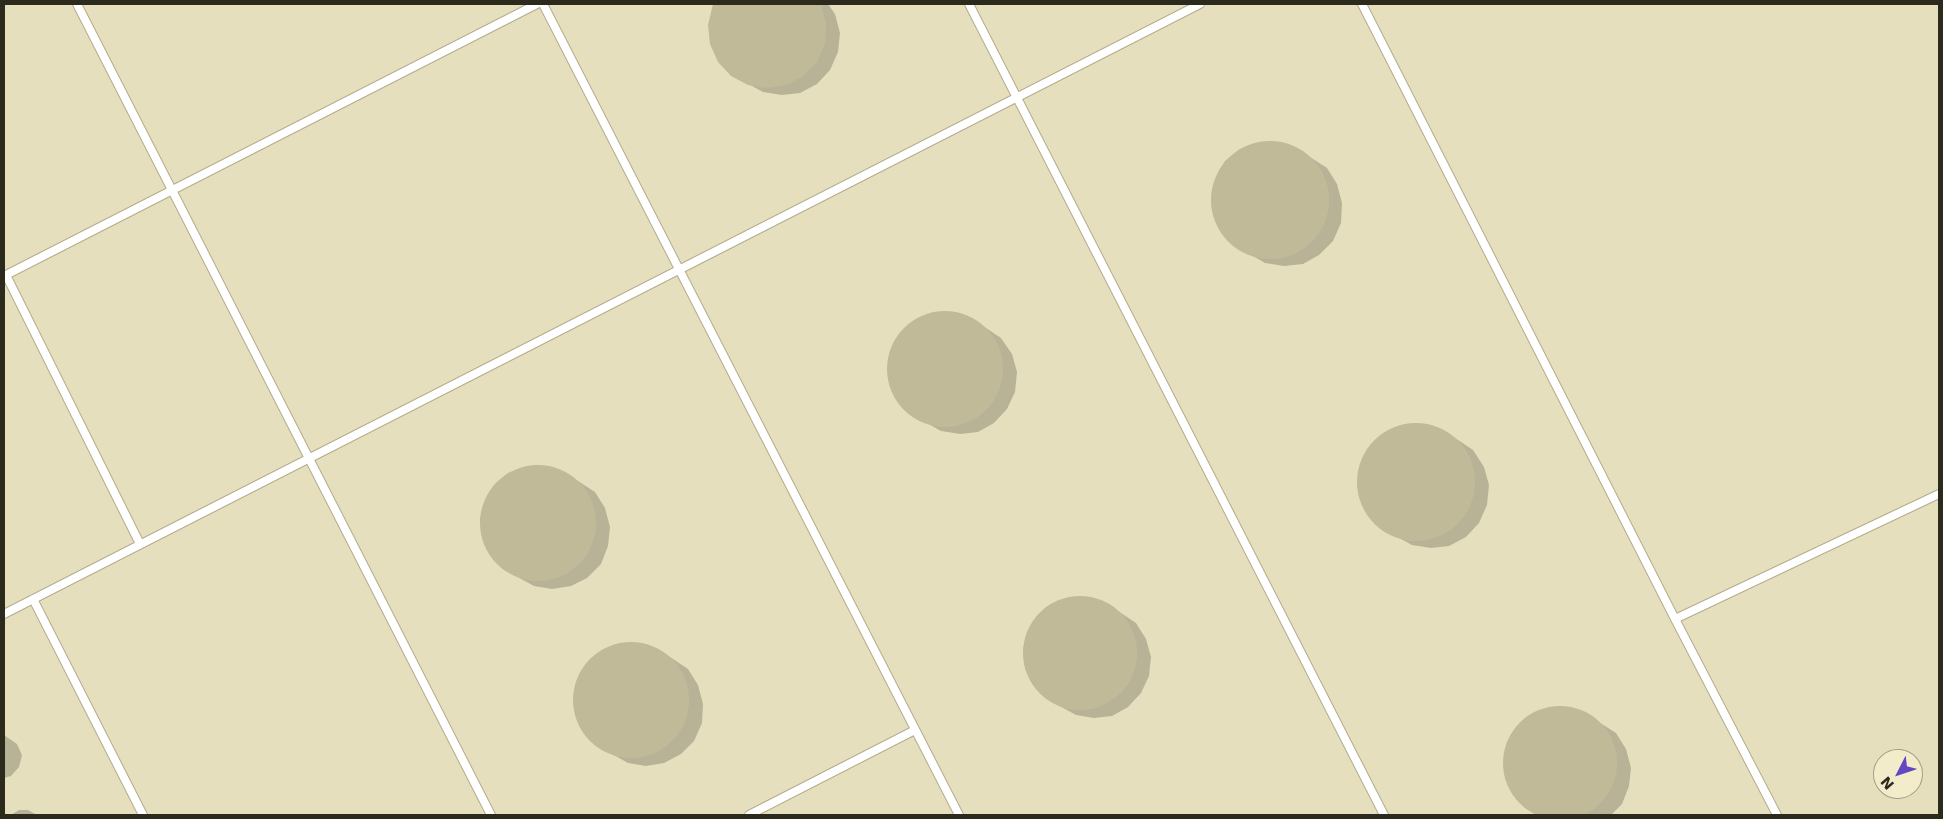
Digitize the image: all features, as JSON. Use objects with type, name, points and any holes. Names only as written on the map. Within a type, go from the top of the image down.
[{"type":"lane","points":[[77,4],[491,815]]},
{"type":"lane","points":[[140,544],[5,275],[537,4]]},
{"type":"lane","points":[[543,4],[959,815]]},
{"type":"lane","points":[[969,4],[1384,815]]},
{"type":"lane","points":[[4,614],[1200,4]]},
{"type":"lane","points":[[1362,4],[1675,619],[1777,815]]},
{"type":"lane","points":[[1675,619],[1939,494]]},
{"type":"lane","points":[[33,599],[143,815]]},
{"type":"lane","points":[[749,815],[915,730]]},
{"type":"building","points":[[713,4],[821,4],[826,24],[825,44],[817,62],[803,76],[786,85],[767,88],[748,85],[731,76],[718,62],[710,44],[708,25]]},
{"type":"building","points":[[1270,141],[1282,142],[1293,146],[1312,158],[1324,177],[1328,188],[1328,212],[1324,223],[1312,242],[1293,254],[1282,258],[1270,259],[1258,258],[1247,254],[1228,242],[1216,223],[1212,212],[1211,200],[1212,188],[1216,177],[1228,158],[1247,146],[1258,142]]},
{"type":"building","points":[[945,311],[967,315],[986,328],[999,347],[1003,369],[999,391],[986,410],[967,423],[945,427],[923,423],[904,410],[891,391],[887,369],[891,347],[904,328],[923,315]]},
{"type":"building","points":[[1416,423],[1428,424],[1439,428],[1458,440],[1470,459],[1474,470],[1474,494],[1470,505],[1458,524],[1439,536],[1428,540],[1416,541],[1404,540],[1393,536],[1374,524],[1362,505],[1358,494],[1357,482],[1358,470],[1362,459],[1374,440],[1393,428],[1404,424]]},
{"type":"building","points":[[538,465],[560,469],[579,482],[592,501],[596,523],[592,545],[579,564],[560,577],[538,581],[516,577],[497,564],[484,545],[480,523],[484,501],[497,482],[516,469]]},
{"type":"building","points":[[1080,596],[1102,600],[1121,612],[1133,631],[1137,653],[1133,675],[1121,694],[1102,706],[1080,710],[1058,706],[1039,694],[1027,675],[1023,653],[1027,631],[1039,612],[1058,600]]},
{"type":"building","points":[[631,642],[653,646],[672,659],[685,678],[689,700],[685,722],[672,741],[653,754],[631,758],[609,754],[590,741],[577,722],[573,700],[577,678],[590,659],[609,646]]},
{"type":"building","points":[[1560,706],[1582,711],[1600,723],[1612,741],[1617,763],[1612,785],[1600,803],[1582,815],[1560,820],[1538,815],[1520,803],[1508,785],[1503,763],[1508,741],[1520,723],[1538,711]]}]
